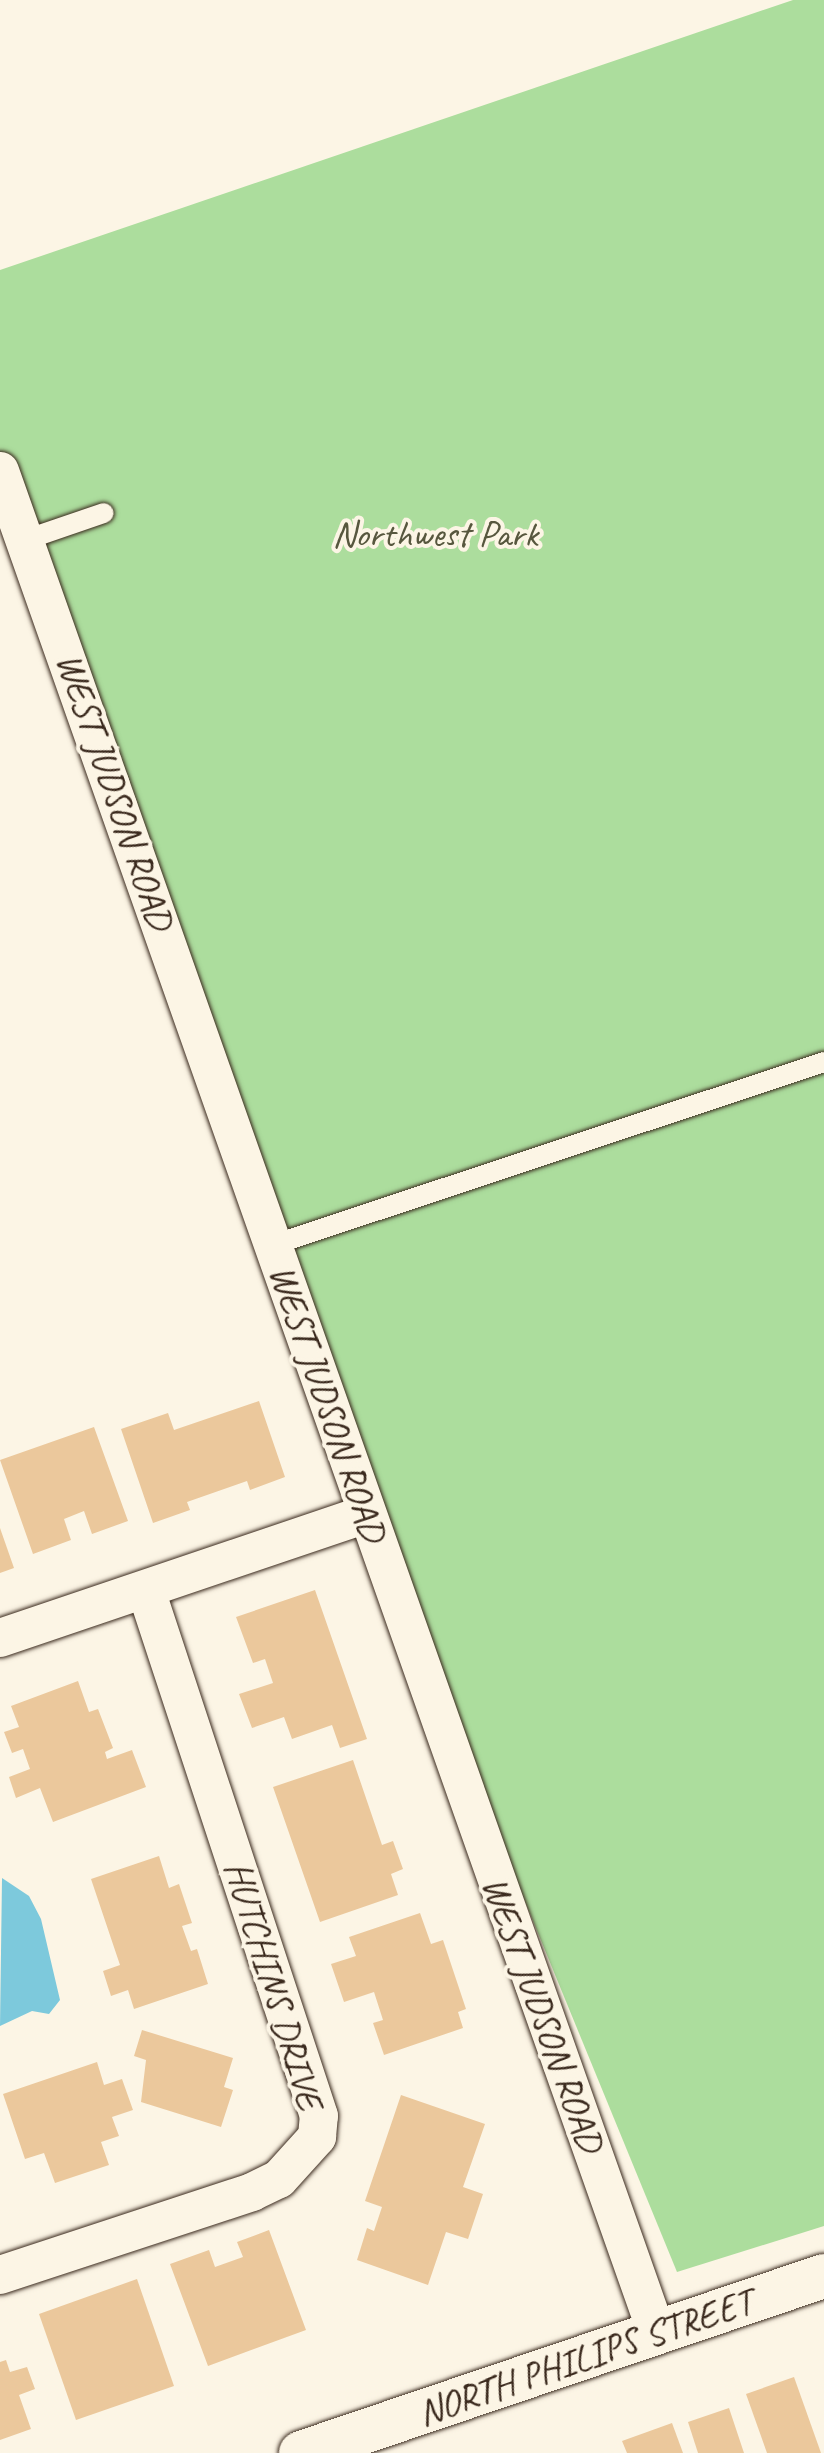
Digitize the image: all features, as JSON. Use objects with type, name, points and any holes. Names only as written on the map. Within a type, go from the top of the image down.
[{"type":"street","name":"WEST JUDSON ROAD","points":[[0,471],[657,2334]]},
{"type":"street","points":[[0,1638],[366,1514]]},
{"type":"street","name":"HUTCHINS DRIVE","points":[[0,2275],[252,2192],[279,2179],[317,2137],[319,2116],[146,1590]]},
{"type":"street","name":"NORTH PHILIPS STREET","points":[[301,2453],[824,2276]]},
{"type":"lane","points":[[25,540],[104,513]]},
{"type":"lane","points":[[273,1245],[824,1062]]},
{"type":"green space","name":"Northwest Park","points":[[793,0],[824,0],[824,2226],[677,2272],[366,1514],[0,473],[0,270]]},
{"type":"water","points":[[2,1878],[29,1896],[41,1919],[60,2000],[49,2014],[32,2011],[0,2026]]},
{"type":"building","points":[[259,1401],[285,1477],[250,1490],[247,1481],[187,1502],[190,1510],[153,1523],[121,1429],[168,1413],[174,1430]]},
{"type":"building","points":[[94,1427],[128,1521],[92,1534],[84,1511],[64,1519],[71,1540],[33,1554],[0,1460]]},
{"type":"building","points":[[0,1528],[14,1568],[0,1573]]},
{"type":"building","points":[[315,1590],[367,1739],[340,1748],[332,1725],[292,1739],[284,1717],[252,1728],[239,1694],[273,1683],[265,1659],[253,1663],[236,1617]]},
{"type":"building","points":[[78,1681],[89,1712],[98,1709],[113,1748],[105,1752],[107,1759],[132,1750],[146,1787],[53,1822],[40,1788],[16,1798],[9,1777],[30,1769],[23,1749],[12,1753],[4,1732],[19,1727],[11,1706]]},
{"type":"building","points":[[353,1760],[382,1845],[393,1841],[403,1869],[391,1874],[398,1895],[320,1922],[273,1787]]},
{"type":"building","points":[[159,1856],[169,1888],[179,1884],[192,1923],[182,1926],[191,1951],[197,1949],[208,1984],[134,2009],[128,1990],[111,1996],[103,1971],[120,1965],[91,1879]]},
{"type":"building","points":[[420,1913],[431,1944],[443,1940],[466,2009],[458,2012],[463,2028],[384,2055],[373,2023],[383,2020],[374,1992],[344,2002],[331,1964],[356,1956],[349,1937]]},
{"type":"building","points":[[142,2030],[233,2058],[224,2087],[233,2090],[221,2127],[141,2102],[146,2060],[134,2056]]},
{"type":"building","points":[[97,2062],[104,2085],[122,2079],[133,2110],[112,2117],[119,2136],[101,2142],[109,2165],[55,2183],[44,2153],[25,2159],[3,2094]]},
{"type":"building","points":[[401,2095],[485,2124],[463,2187],[483,2194],[468,2239],[446,2232],[428,2285],[357,2260],[367,2228],[374,2231],[382,2207],[365,2201]]},
{"type":"building","points":[[269,2230],[306,2330],[208,2366],[170,2264],[209,2250],[215,2267],[243,2257],[237,2242]]},
{"type":"building","points":[[137,2279],[174,2386],[76,2420],[39,2314]]},
{"type":"building","points":[[6,2360],[10,2372],[27,2367],[35,2389],[19,2395],[31,2429],[0,2440],[0,2362]]},
{"type":"building","points":[[794,2377],[821,2453],[767,2453],[746,2394]]},
{"type":"building","points":[[729,2408],[744,2453],[698,2453],[688,2422]]},
{"type":"building","points":[[672,2423],[683,2453],[627,2453],[622,2441]]}]
